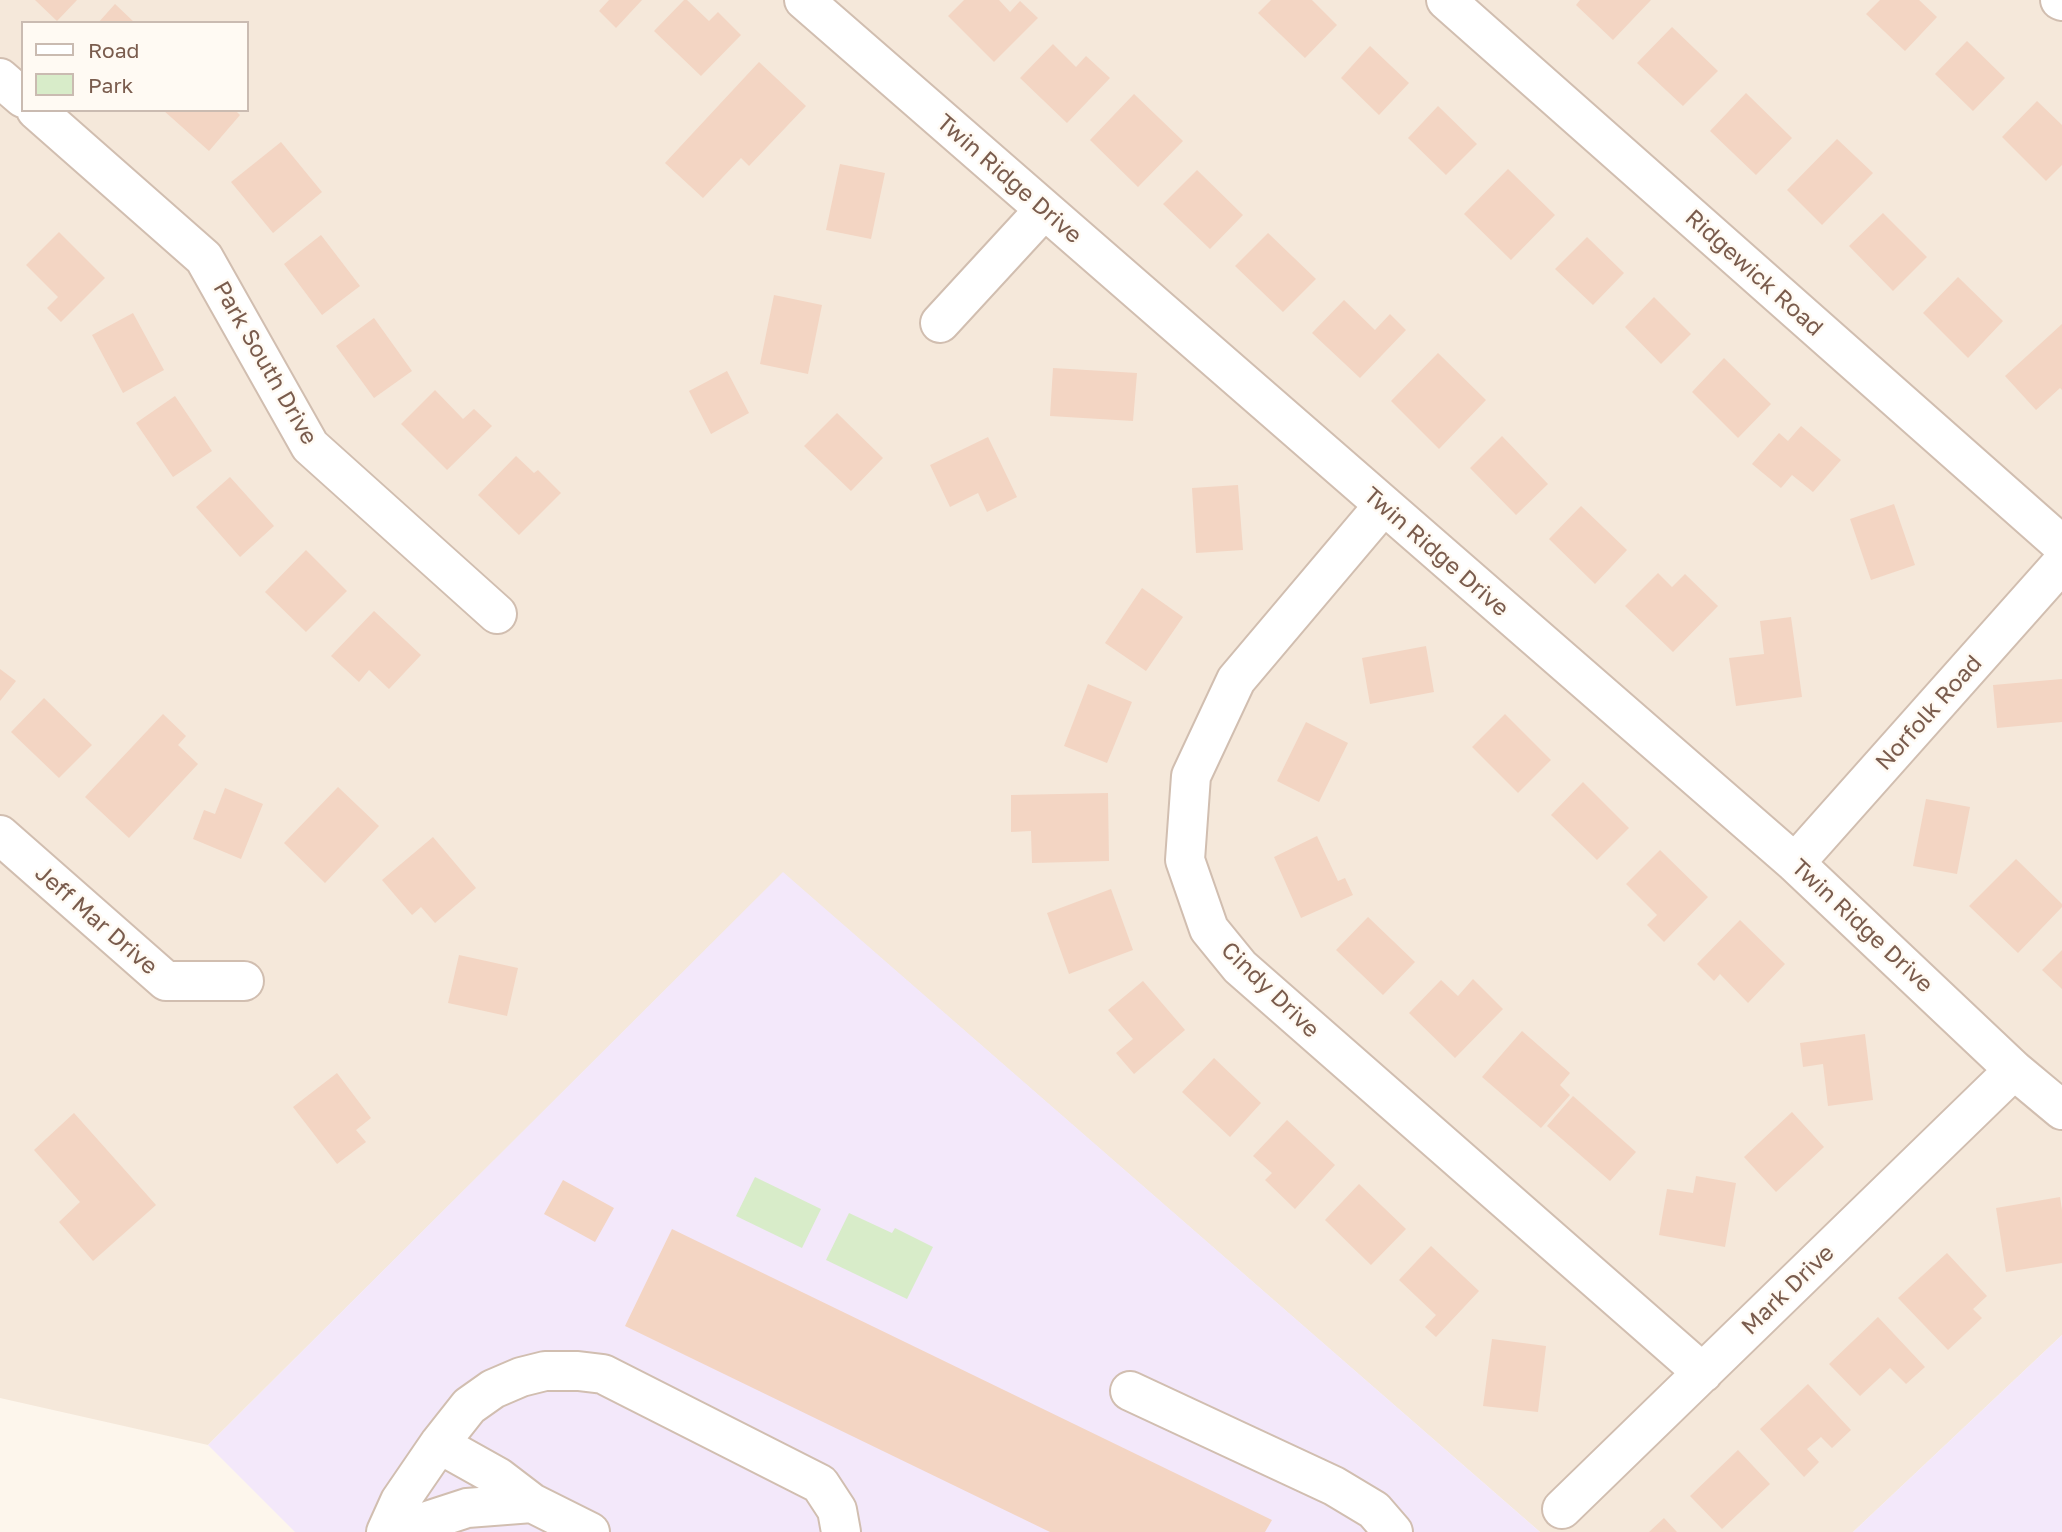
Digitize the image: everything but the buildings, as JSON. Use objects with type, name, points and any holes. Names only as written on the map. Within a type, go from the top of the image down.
[{"type":"street","name":"Twin Ridge Drive","points":[[804,0],[1795,863],[2014,1070],[2062,1110]]},
{"type":"street","name":"Ridgewick Road","points":[[1446,0],[2062,545]]},
{"type":"street","points":[[0,78],[21,96]]},
{"type":"street","name":"Park South Drive","points":[[38,112],[204,258],[310,446],[497,614]]},
{"type":"street","points":[[940,323],[1044,210]]},
{"type":"street","name":"Cindy Drive","points":[[1382,506],[1236,680],[1191,776],[1185,860],[1209,929],[1240,967],[1703,1373]]},
{"type":"street","name":"Norfolk Road","points":[[1795,863],[2062,563]]},
{"type":"street","name":"Jeff Mar Drive","points":[[0,835],[166,981],[244,981]]},
{"type":"street","name":"Mark Drive","points":[[1562,1509],[2014,1070]]},
{"type":"street","points":[[386,1532],[400,1501],[469,1406],[493,1389],[521,1377],[545,1371],[603,1374],[820,1484],[837,1510],[841,1532]]},
{"type":"street","points":[[1130,1391],[1334,1486],[1374,1510],[1393,1532]]},
{"type":"street","points":[[439,1444],[498,1477],[532,1503],[590,1532]]},
{"type":"street","points":[[408,1532],[424,1522],[467,1508],[532,1503]]},
{"type":"shaded area","points":[[0,0],[2062,0],[2062,1335],[1853,1532],[1540,1532],[783,873],[208,1445],[0,1398]]},
{"type":"shaded area","points":[[783,872],[1540,1532],[295,1532],[208,1445]]},
{"type":"shaded area","points":[[2062,1335],[2062,1532],[1853,1532]]},
{"type":"green space","points":[[755,1177],[821,1209],[802,1248],[736,1216]]},
{"type":"green space","points":[[849,1213],[892,1233],[895,1228],[933,1247],[907,1299],[826,1260]]}]
